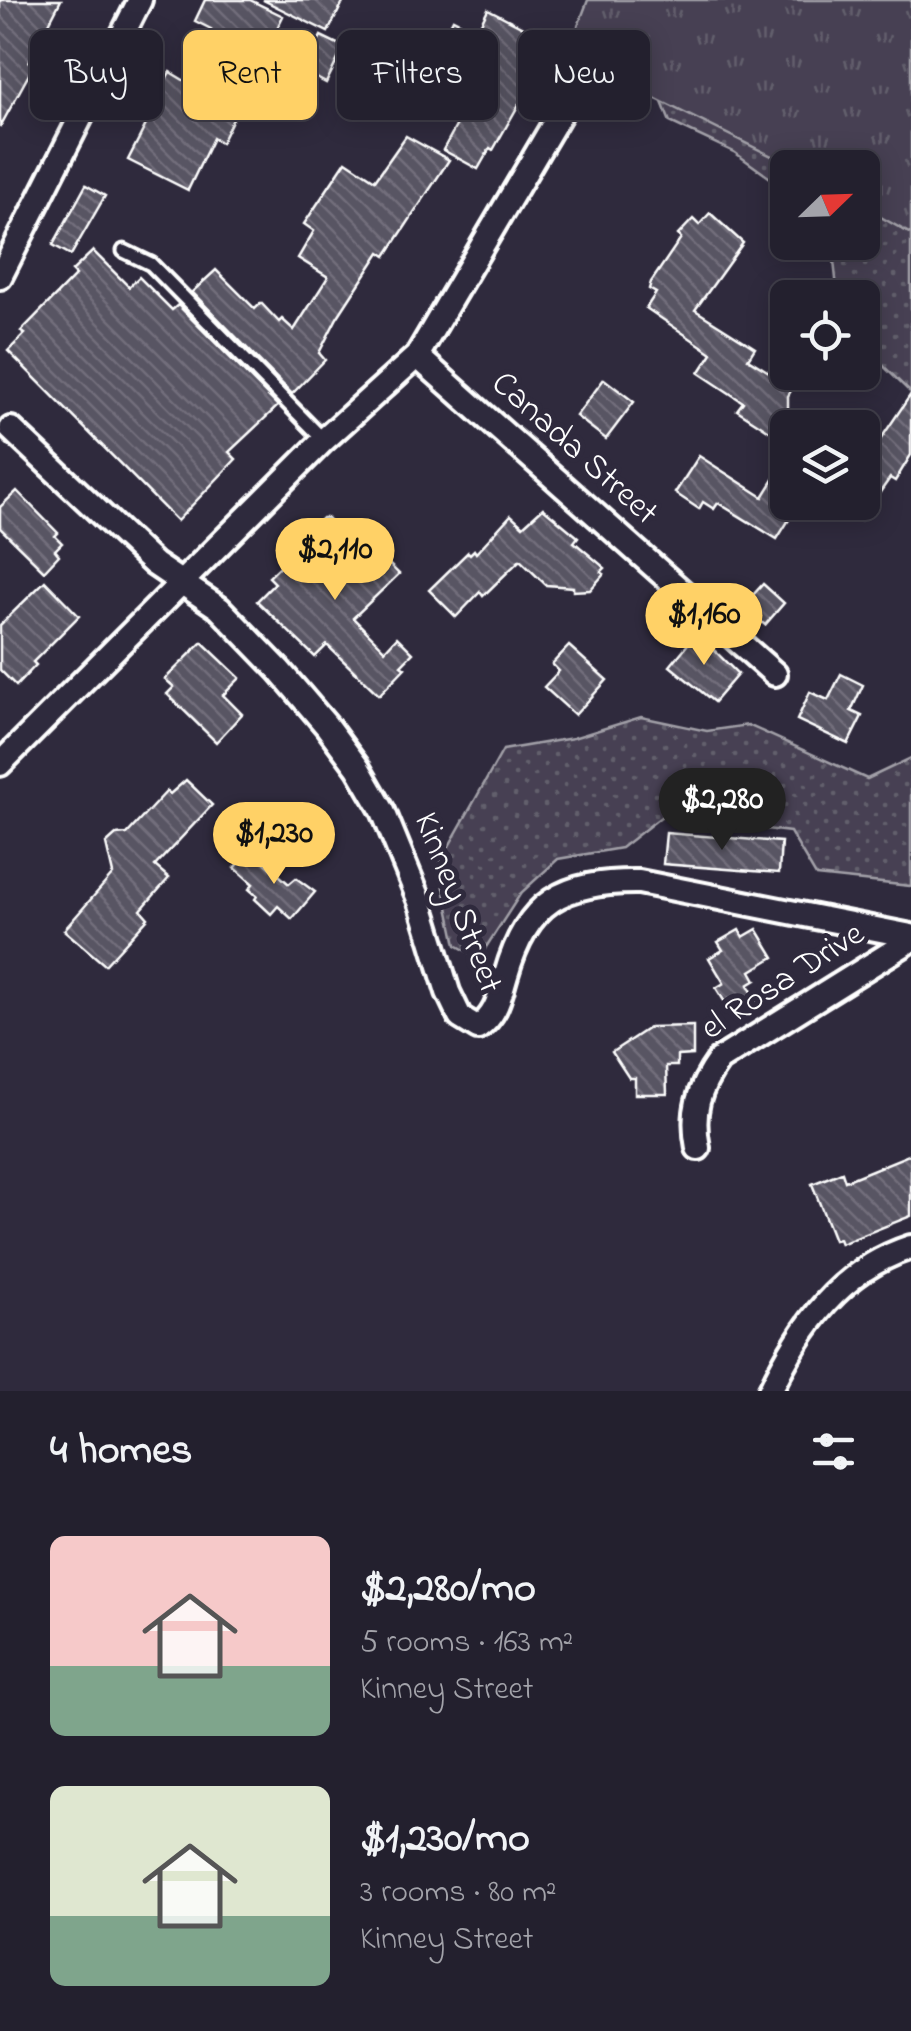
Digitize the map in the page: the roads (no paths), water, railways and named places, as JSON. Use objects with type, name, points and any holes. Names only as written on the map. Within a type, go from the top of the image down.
[{"type":"street","points":[[0,277],[140,0]]},
{"type":"street","points":[[0,764],[324,440],[417,356],[556,120]]},
{"type":"street","name":"Canada Street","points":[[417,356],[775,674]]},
{"type":"street","name":"Kinney Street","points":[[4,430],[154,564],[219,608],[279,670],[358,768],[403,854],[448,992],[460,1017],[478,1028],[492,1017],[524,926],[558,896],[601,882],[638,882],[911,938]]},
{"type":"street","name":"el Rosa Drive","points":[[698,1148],[694,1126],[696,1103],[703,1082],[719,1060],[911,938]]},
{"type":"street","points":[[770,1391],[814,1314],[839,1287],[862,1269],[911,1247]]},
{"type":"lane","points":[[124,251],[151,264],[324,440]]}]
